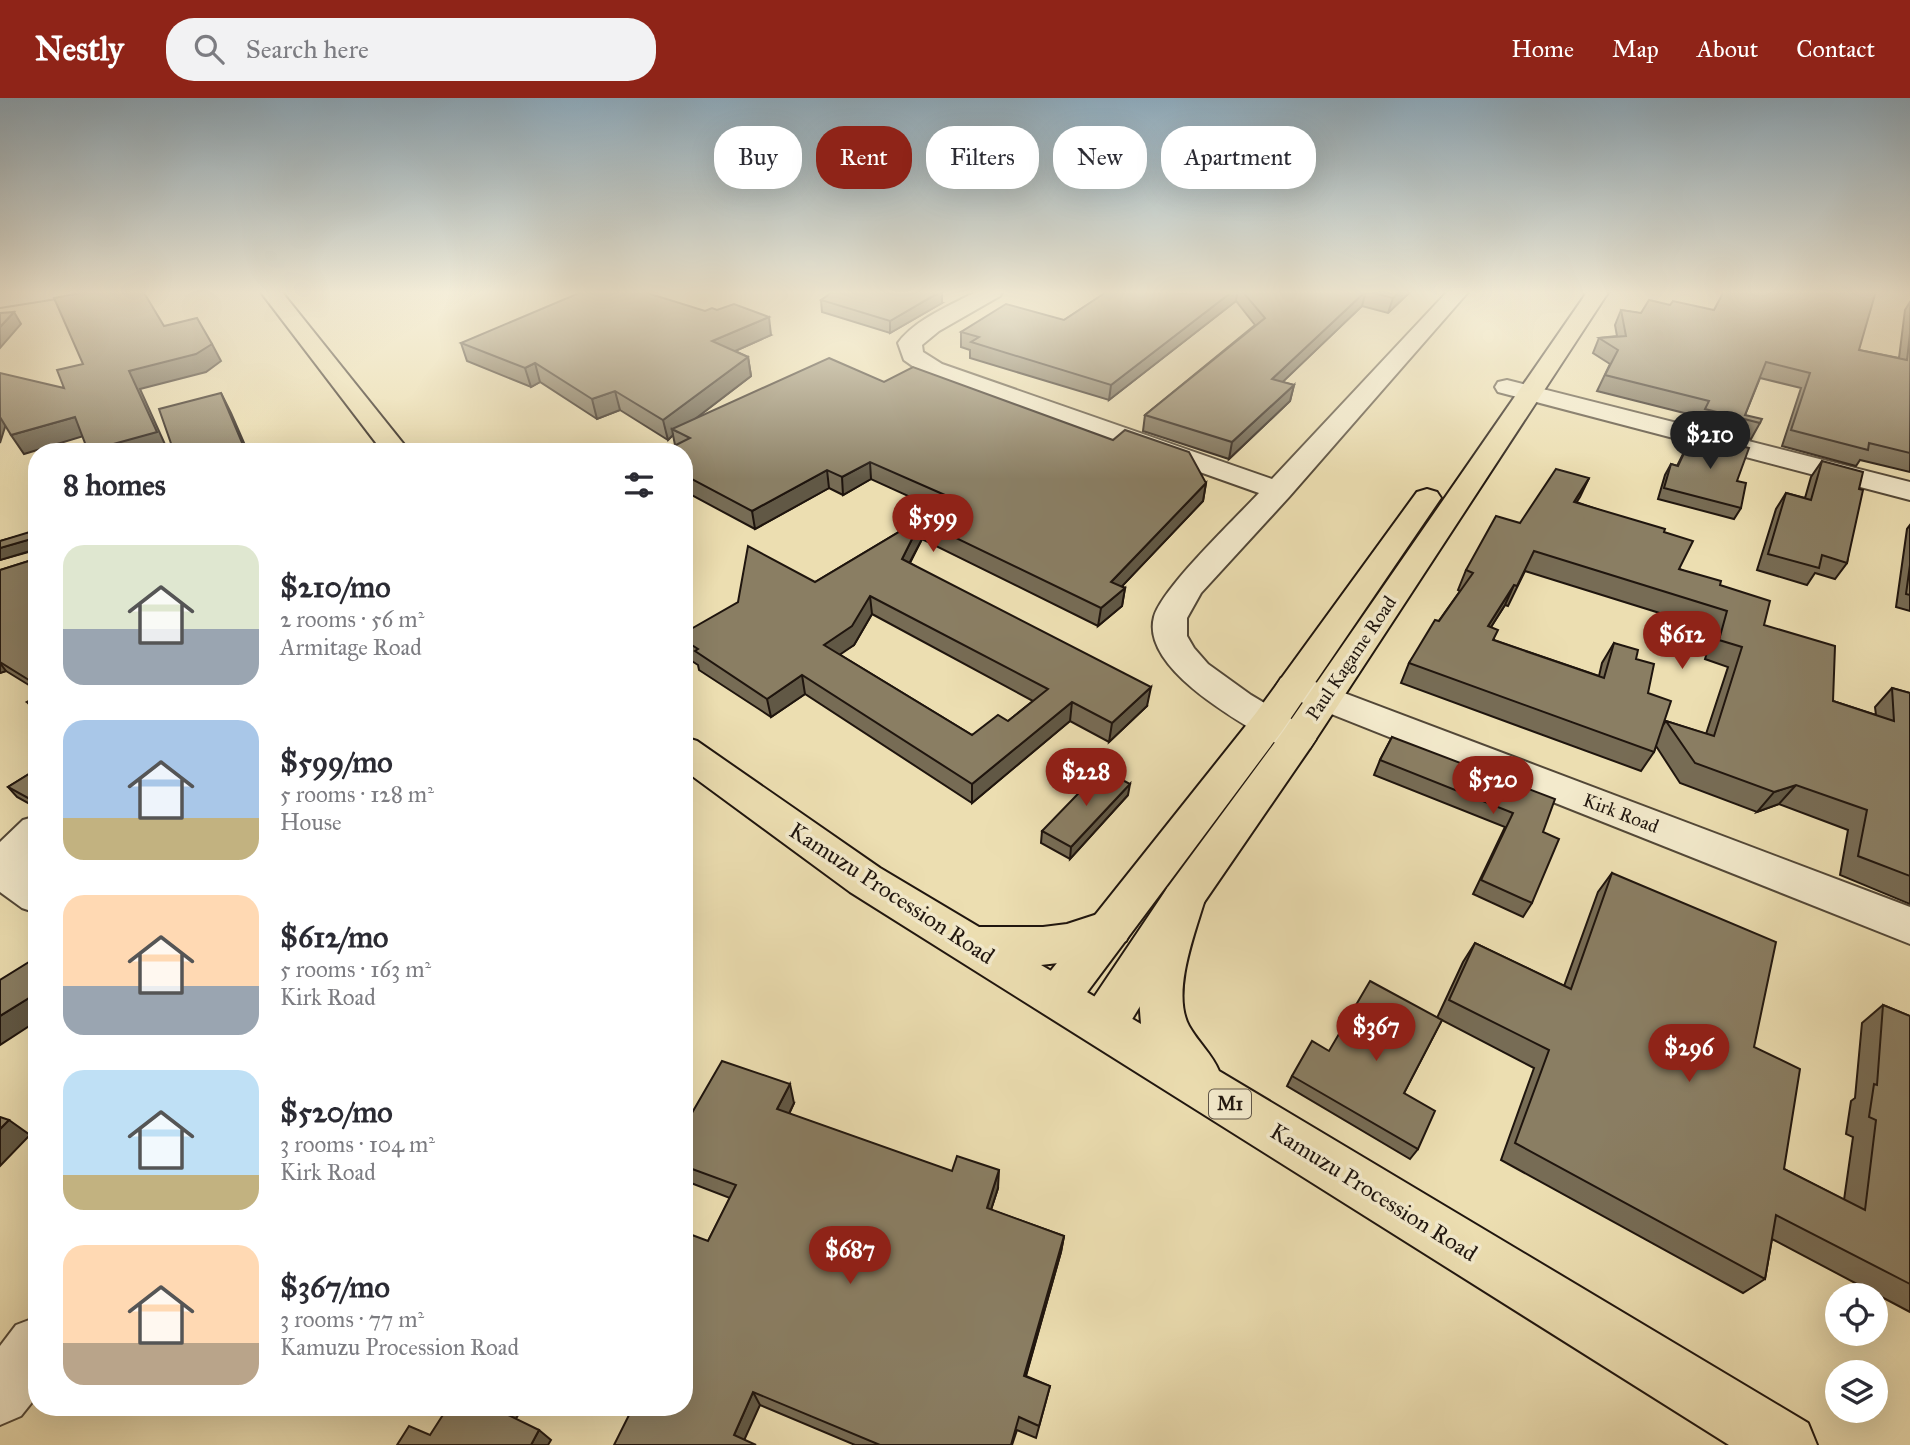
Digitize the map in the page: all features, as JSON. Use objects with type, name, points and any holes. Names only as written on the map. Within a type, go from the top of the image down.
[{"type":"main road","points":[[320,354],[390,443]]},
{"type":"main road","points":[[1518,390],[1538,354]]},
{"type":"main road","name":"Paul Kagame Road","points":[[1103,1024],[1183,899],[1283,730],[1518,390],[1547,354]]},
{"type":"main road","points":[[1057,997],[1110,928],[1283,730]]},
{"type":"main road","name":"Kamuzu Procession Road","points":[[693,757],[820,849],[1786,1445]]},
{"type":"main road","points":[[1183,899],[1161,988],[1160,1012],[1169,1036],[1207,1090]]},
{"type":"main road","points":[[974,946],[1043,946],[1067,943],[1110,928]]},
{"type":"street","points":[[912,354],[933,369],[1279,491]]},
{"type":"street","points":[[1283,730],[1199,676],[1180,658],[1172,644],[1170,618],[1190,586],[1402,354]]},
{"type":"street","points":[[1518,390],[1910,491]]},
{"type":"street","name":"Kirk Road","points":[[1309,692],[1910,926]]},
{"type":"street","points":[[28,839],[17,849],[7,874],[28,889]]},
{"type":"street","points":[[0,1395],[28,1358]]},
{"type":"building","points":[[79,354],[196,354],[129,371],[157,432],[117,443],[85,443],[75,417],[11,435],[0,417],[0,373],[64,388],[57,370],[83,364]]},
{"type":"building","points":[[489,354],[741,354],[748,357],[663,420],[615,391],[592,399],[535,363],[525,368]]},
{"type":"building","points":[[1010,354],[1151,354],[1111,385]]},
{"type":"building","points":[[1221,354],[1299,354],[1272,379],[1294,385],[1232,442],[1145,415]]},
{"type":"building","points":[[1616,354],[1878,354],[1907,360],[1910,354],[1910,453],[1869,443],[1868,450],[1791,430],[1810,373],[1766,362],[1745,415],[1762,419],[1760,423],[1705,409],[1709,401],[1605,375]]},
{"type":"building","points":[[829,358],[884,382],[913,367],[1113,440],[1125,430],[1189,452],[1206,483],[1111,582],[1125,588],[1101,608],[921,521],[902,559],[1151,687],[1112,723],[1072,702],[972,784],[802,675],[767,699],[695,651],[698,649],[693,646],[693,628],[738,602],[748,546],[815,582],[954,499],[870,462],[842,477],[827,470],[752,511],[693,480],[693,443],[680,443],[690,438],[672,429]],"holes":[[[870,596],[1048,689],[1008,721],[998,715],[972,735],[824,645],[852,626]]]},
{"type":"building","points":[[221,393],[242,443],[171,443],[159,409]]},
{"type":"building","points":[[1693,434],[1749,448],[1737,481],[1746,483],[1741,508],[1664,488],[1671,464],[1678,466]]},
{"type":"building","points":[[1822,461],[1863,472],[1859,489],[1863,490],[1847,563],[1822,555],[1819,568],[1768,554],[1786,493],[1811,500]]},
{"type":"building","points":[[1556,469],[1589,478],[1574,502],[1665,529],[1664,532],[1693,541],[1679,569],[1721,581],[1720,585],[1770,601],[1764,625],[1835,646],[1833,701],[1894,721],[1892,688],[1910,693],[1910,876],[1858,856],[1867,810],[1796,785],[1774,792],[1695,763],[1666,721],[1714,736],[1742,647],[1719,640],[1727,611],[1534,551],[1517,586],[1514,585],[1488,626],[1498,630],[1493,640],[1604,678],[1614,643],[1638,650],[1636,659],[1654,664],[1648,693],[1671,701],[1654,752],[1409,663],[1435,620],[1439,621],[1473,573],[1466,570],[1496,516],[1520,523]]},
{"type":"building","points":[[28,533],[28,540],[0,548],[0,541]]},
{"type":"building","points":[[28,561],[28,679],[0,662],[0,570]]},
{"type":"building","points":[[1910,565],[1910,595],[1906,594]]},
{"type":"building","points":[[1392,737],[1555,799],[1543,832],[1559,839],[1532,903],[1481,880],[1513,813],[1380,760]]},
{"type":"building","points":[[1102,769],[1130,784],[1071,847],[1042,831]]},
{"type":"building","points":[[28,775],[28,798],[8,787]]},
{"type":"building","points":[[1612,873],[1776,942],[1754,1047],[1800,1069],[1784,1169],[1865,1210],[1876,1120],[1869,1117],[1874,1084],[1877,1085],[1883,1005],[1910,1016],[1910,1284],[1776,1215],[1765,1279],[1515,1143],[1549,1050],[1449,1000],[1475,943],[1571,989]]},
{"type":"building","points":[[28,963],[28,999],[0,1016],[0,980]]},
{"type":"building","points":[[1370,981],[1442,1020],[1404,1093],[1435,1111],[1418,1149],[1292,1076],[1312,1041],[1329,1051]]},
{"type":"building","points":[[722,1061],[790,1084],[777,1109],[952,1171],[957,1156],[999,1170],[987,1208],[1064,1236],[1024,1376],[1050,1386],[1039,1426],[1019,1417],[1011,1445],[880,1445],[753,1392],[734,1435],[756,1445],[614,1445],[628,1416],[693,1416],[693,1235],[708,1241],[736,1185],[693,1169],[693,1111]]},
{"type":"building","points":[[0,1117],[9,1120],[0,1129]]},
{"type":"building","points":[[442,1416],[510,1416],[539,1430],[531,1445],[397,1445],[409,1426],[430,1435]]}]
